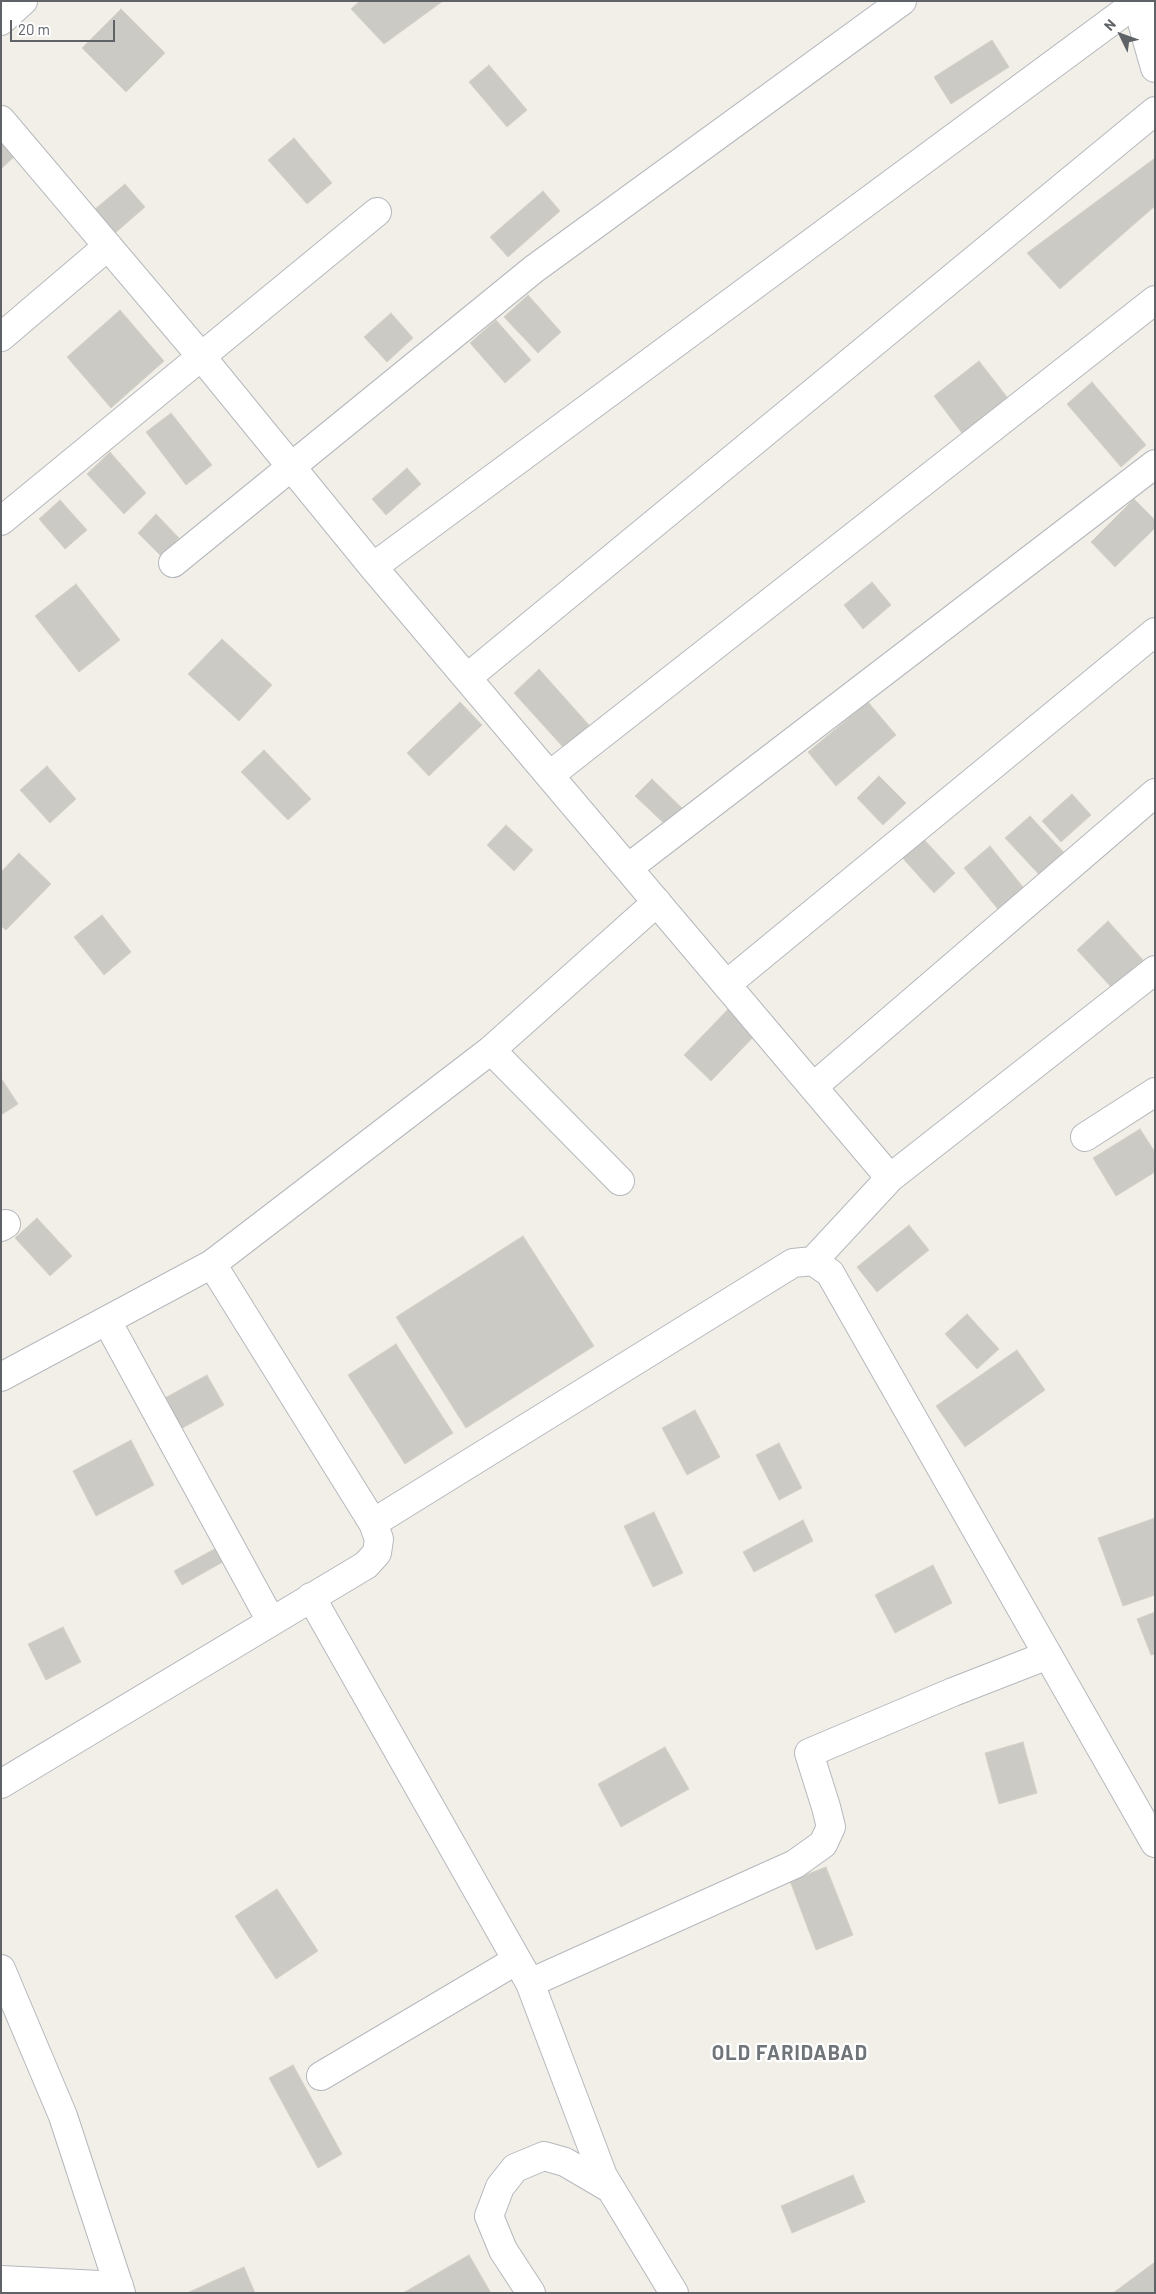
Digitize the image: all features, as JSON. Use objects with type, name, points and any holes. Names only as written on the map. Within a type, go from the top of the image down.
[{"type":"street","points":[[1,21],[23,1]]},
{"type":"street","points":[[173,563],[534,269],[902,1]]},
{"type":"street","points":[[373,567],[1142,6],[1155,68]]},
{"type":"street","points":[[468,677],[1155,111]]},
{"type":"street","points":[[1,120],[200,356],[373,567],[890,1178]]},
{"type":"street","points":[[1,521],[377,212]]},
{"type":"street","points":[[1,337],[108,246]]},
{"type":"street","points":[[550,775],[1155,300]]},
{"type":"street","points":[[628,868],[1155,464]]},
{"type":"street","points":[[726,984],[1155,632]]},
{"type":"street","points":[[813,1087],[1155,793]]},
{"type":"street","points":[[1,1377],[212,1264],[491,1050],[657,902]]},
{"type":"street","points":[[813,1261],[890,1178],[1155,970]]},
{"type":"street","points":[[491,1050],[620,1180]]},
{"type":"street","points":[[1085,1137],[1155,1092]]},
{"type":"street","points":[[373,1523],[792,1263],[813,1261],[830,1273],[1155,1843]]},
{"type":"street","points":[[1,1784],[366,1565],[377,1553],[379,1538],[373,1523],[212,1264]]},
{"type":"street","points":[[107,1320],[271,1621]]},
{"type":"street","points":[[310,1597],[530,1983],[603,2176],[674,2293]]},
{"type":"street","points":[[530,1983],[795,1864],[822,1844],[831,1827],[809,1753],[953,1692],[1048,1655]]},
{"type":"street","points":[[321,2076],[517,1960]]},
{"type":"street","points":[[1,1970],[63,2116],[120,2290],[1,2280]]},
{"type":"street","points":[[531,2293],[503,2250],[489,2216],[500,2187],[515,2168],[544,2156],[565,2162],[611,2189]]},
{"type":"building","points":[[360,1],[443,1],[384,44],[351,9]]},
{"type":"building","points":[[121,9],[165,53],[126,92],[82,48]]},
{"type":"building","points":[[992,40],[1009,67],[951,104],[934,77]]},
{"type":"building","points":[[489,65],[527,110],[507,127],[469,82]]},
{"type":"building","points":[[1,137],[17,154],[1,169]]},
{"type":"building","points":[[294,138],[332,183],[307,204],[268,160]]},
{"type":"building","points":[[1155,158],[1155,206],[1060,289],[1027,253]]},
{"type":"building","points":[[125,184],[145,207],[114,234],[94,210]]},
{"type":"building","points":[[543,191],[560,211],[508,257],[490,237]]},
{"type":"building","points":[[528,295],[561,332],[538,353],[504,317]]},
{"type":"building","points":[[120,310],[164,361],[111,408],[67,357]]},
{"type":"building","points":[[391,313],[413,338],[387,362],[364,337]]},
{"type":"building","points":[[496,320],[531,360],[505,383],[470,343]]},
{"type":"building","points":[[979,361],[1014,406],[968,441],[934,396]]},
{"type":"building","points":[[1092,382],[1146,445],[1121,467],[1067,404]]},
{"type":"building","points":[[171,413],[212,465],[186,485],[146,432]]},
{"type":"building","points":[[110,452],[146,493],[124,514],[87,474]]},
{"type":"building","points":[[407,468],[421,484],[386,515],[372,499]]},
{"type":"building","points":[[1134,499],[1155,520],[1155,528],[1115,567],[1091,542]]},
{"type":"building","points":[[60,500],[87,530],[65,549],[39,519]]},
{"type":"building","points":[[156,514],[179,538],[161,556],[138,533]]},
{"type":"building","points":[[872,582],[891,605],[863,629],[844,605]]},
{"type":"building","points":[[76,584],[120,640],[79,672],[35,616]]},
{"type":"building","points":[[222,639],[272,685],[239,721],[188,674]]},
{"type":"building","points":[[539,669],[597,734],[572,757],[514,693]]},
{"type":"building","points":[[460,702],[482,725],[429,776],[407,753]]},
{"type":"building","points":[[868,702],[896,735],[836,786],[808,752]]},
{"type":"building","points":[[264,750],[311,799],[288,820],[241,772]]},
{"type":"building","points":[[47,766],[76,799],[50,823],[20,790]]},
{"type":"building","points":[[879,776],[906,803],[883,825],[857,798]]},
{"type":"building","points":[[652,779],[686,812],[670,829],[635,796]]},
{"type":"building","points":[[1072,794],[1091,815],[1061,842],[1042,821]]},
{"type":"building","points":[[1030,816],[1070,859],[1046,882],[1005,838]]},
{"type":"building","points":[[506,825],[533,850],[514,871],[487,845]]},
{"type":"building","points":[[920,835],[955,873],[934,893],[899,854]]},
{"type":"building","points":[[990,846],[1027,892],[1002,914],[964,868]]},
{"type":"building","points":[[19,853],[51,884],[6,930],[1,926],[1,872]]},
{"type":"building","points":[[102,915],[131,952],[104,975],[74,937]]},
{"type":"building","points":[[1108,921],[1143,960],[1112,988],[1077,950]]},
{"type":"building","points":[[734,1003],[761,1029],[711,1081],[684,1055]]},
{"type":"building","points":[[1,1078],[18,1104],[1,1115]]},
{"type":"building","points":[[1140,1129],[1155,1152],[1155,1172],[1116,1196],[1093,1158]]},
{"type":"building","points":[[37,1218],[72,1256],[50,1276],[15,1238]]},
{"type":"building","points":[[909,1225],[929,1250],[877,1292],[857,1267]]},
{"type":"building","points":[[523,1236],[594,1346],[466,1428],[396,1317]]},
{"type":"building","points":[[967,1314],[999,1349],[977,1369],[945,1334]]},
{"type":"building","points":[[396,1344],[453,1433],[405,1464],[348,1375]]},
{"type":"building","points":[[1017,1350],[1045,1390],[965,1447],[936,1406]]},
{"type":"building","points":[[207,1375],[224,1405],[179,1430],[163,1399]]},
{"type":"building","points":[[695,1410],[720,1457],[687,1475],[662,1428]]},
{"type":"building","points":[[131,1440],[154,1485],[96,1516],[73,1471]]},
{"type":"building","points":[[779,1443],[802,1488],[779,1500],[756,1455]]},
{"type":"building","points":[[654,1512],[683,1573],[653,1587],[624,1526]]},
{"type":"building","points":[[1155,1518],[1155,1595],[1123,1606],[1098,1538]]},
{"type":"building","points":[[803,1520],[813,1541],[754,1572],[743,1552]]},
{"type":"building","points":[[220,1546],[228,1559],[182,1585],[174,1571]]},
{"type":"building","points":[[933,1565],[952,1603],[895,1633],[875,1595]]},
{"type":"building","points":[[1155,1612],[1155,1654],[1151,1655],[1137,1619]]},
{"type":"building","points":[[63,1627],[81,1662],[46,1680],[28,1644]]},
{"type":"building","points":[[1023,1742],[1037,1793],[999,1804],[985,1753]]},
{"type":"building","points":[[665,1747],[689,1789],[621,1827],[598,1784]]},
{"type":"building","points":[[826,1867],[853,1935],[816,1950],[790,1881]]},
{"type":"building","points":[[277,1889],[318,1951],[276,1979],[235,1916]]},
{"type":"building","points":[[293,2065],[342,2154],[318,2168],[269,2078]]},
{"type":"building","points":[[853,2175],[865,2202],[792,2233],[781,2206]]},
{"type":"building","points":[[469,2255],[491,2293],[403,2293]]},
{"type":"building","points":[[1155,2262],[1155,2293],[1113,2293]]},
{"type":"building","points":[[244,2267],[255,2293],[187,2293]]},
{"type":"district","name":"OLD FARIDABAD","points":[[790,2053]]}]
